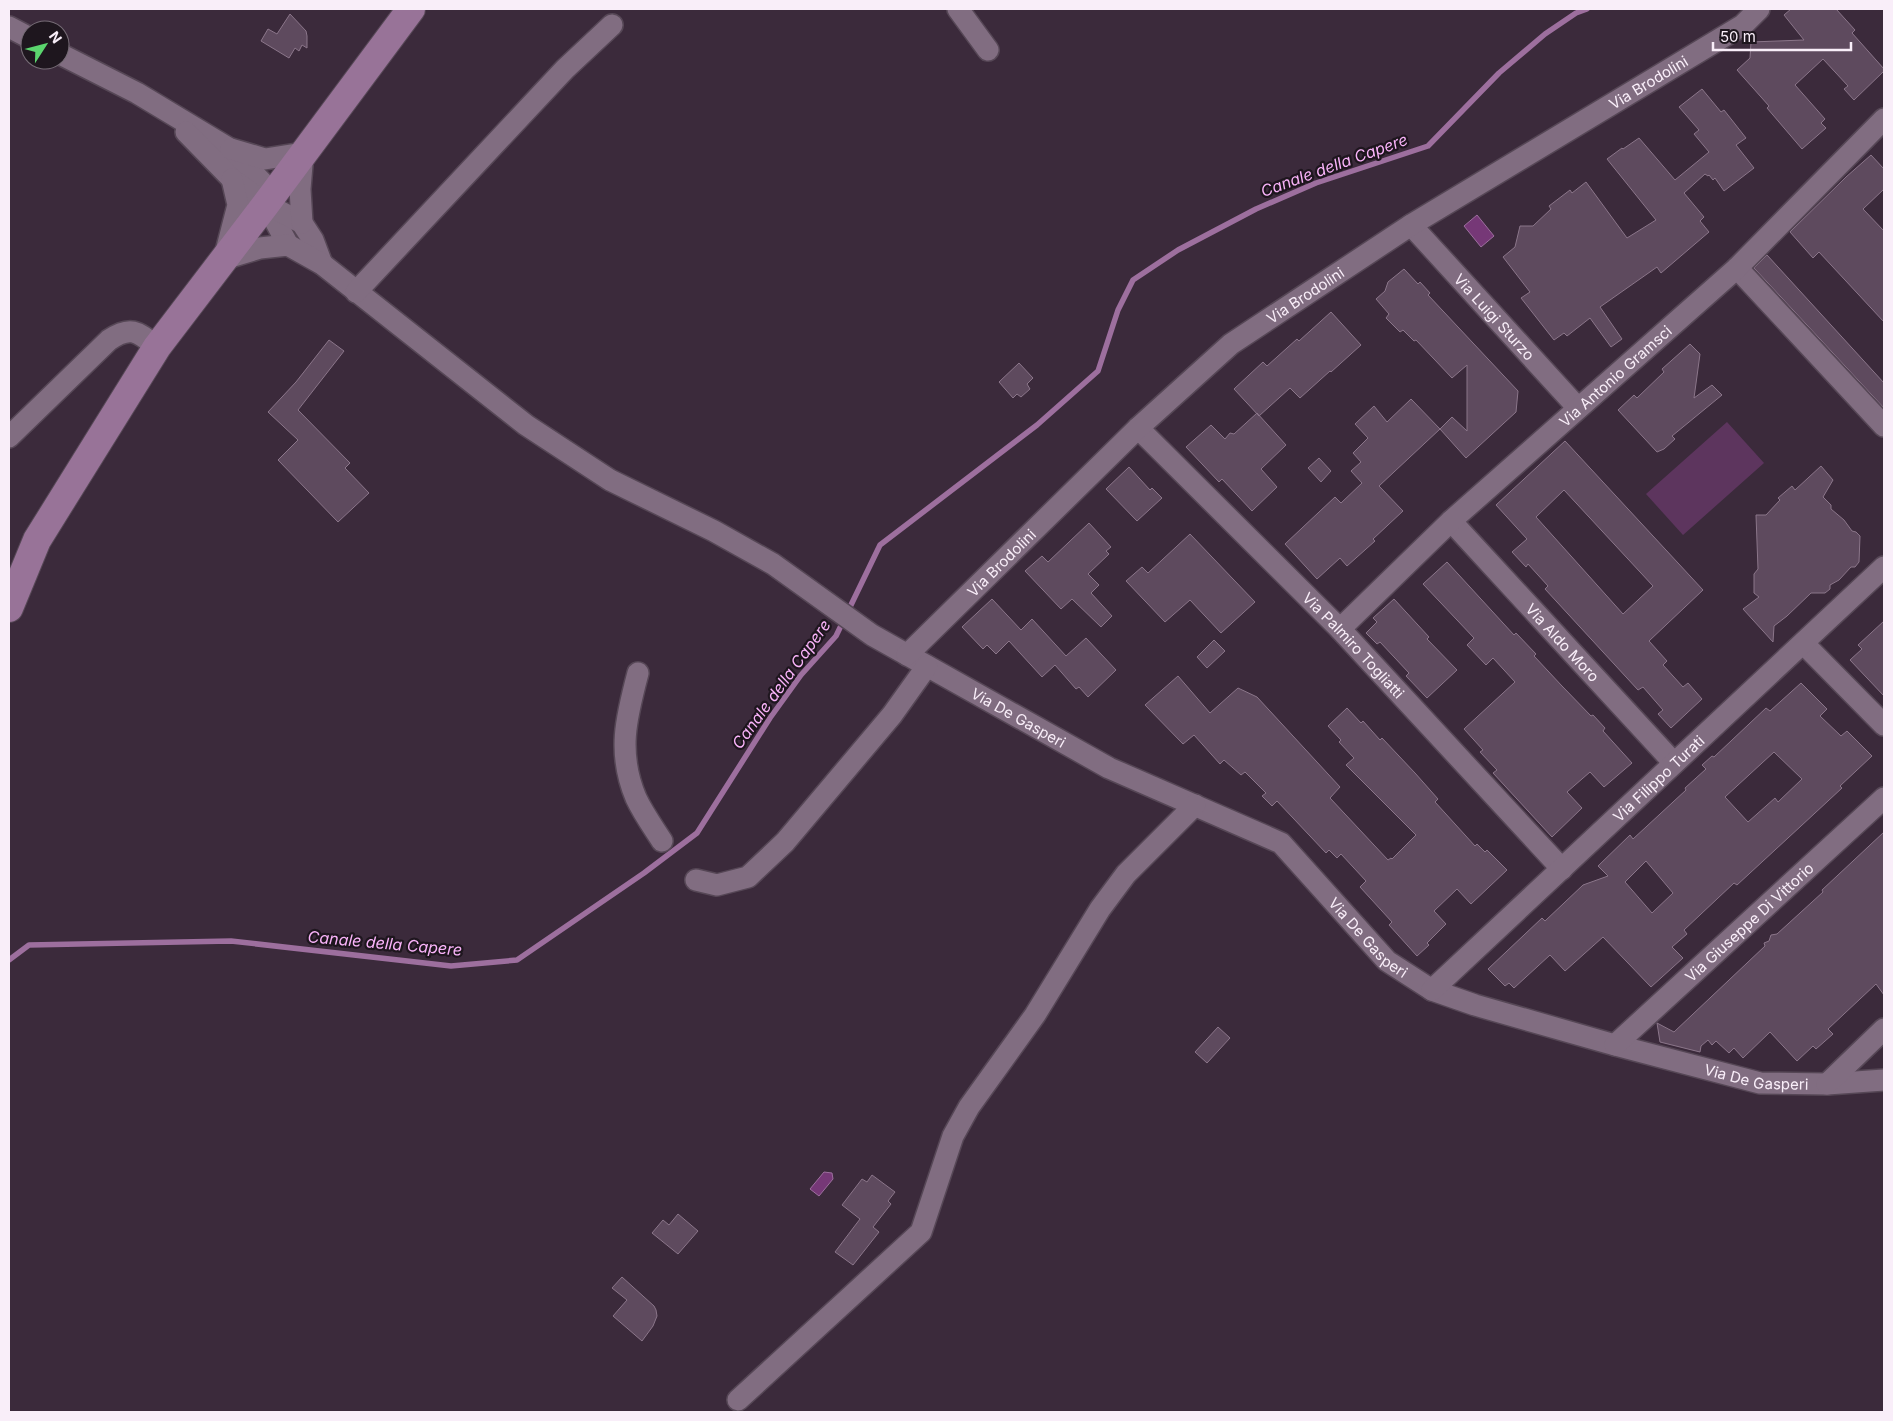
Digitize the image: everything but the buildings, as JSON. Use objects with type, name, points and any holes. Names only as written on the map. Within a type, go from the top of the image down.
[{"type":"main road","points":[[9,608],[37,540],[157,347],[412,9]]},
{"type":"street","points":[[958,9],[988,50]]},
{"type":"street","name":"Via Brodolini","points":[[907,654],[1138,428],[1231,344],[1411,225],[1743,24],[1760,9]]},
{"type":"street","points":[[356,292],[565,69],[612,25]]},
{"type":"street","points":[[70,59],[159,105],[230,149],[262,182],[266,204],[288,245],[260,248],[224,259]]},
{"type":"street","points":[[159,105],[232,179],[266,204],[302,223],[313,240],[322,264]]},
{"type":"street","name":"Via Antonio Gramsci","points":[[1340,629],[1451,521],[1737,268],[1884,119]]},
{"type":"street","points":[[230,149],[265,159],[303,153],[300,189],[302,223]]},
{"type":"street","points":[[224,259],[238,205],[232,179]]},
{"type":"street","name":"Via Luigi Sturzo","points":[[1411,225],[1578,408]]},
{"type":"street","name":"Via De Gasperi","points":[[288,245],[322,264],[526,425],[610,480],[714,531],[773,564],[872,635],[1109,768],[1281,843],[1387,961],[1432,990],[1475,1005],[1615,1045],[1760,1083],[1827,1084],[1884,1080]]},
{"type":"street","points":[[1737,268],[1884,426]]},
{"type":"street","points":[[9,437],[109,340],[122,332],[138,332],[157,347]]},
{"type":"street","name":"Via Palmiro Togliatti","points":[[1138,428],[1340,629],[1562,869]]},
{"type":"street","name":"Via Aldo Moro","points":[[1451,521],[1674,763]]},
{"type":"street","name":"Via Filippo Turati","points":[[1432,990],[1804,644],[1884,567]]},
{"type":"street","points":[[1804,644],[1884,725]]},
{"type":"street","points":[[696,880],[717,885],[748,877],[785,842],[892,715],[927,666]]},
{"type":"street","points":[[638,673],[626,721],[625,755],[629,780],[637,800],[662,841]]},
{"type":"street","name":"Via Giuseppe Di Vittorio","points":[[1615,1045],[1884,798]]},
{"type":"street","points":[[738,1400],[921,1232],[953,1136],[969,1108],[1035,1015],[1100,909],[1126,874],[1195,805]]},
{"type":"street","points":[[1827,1084],[1884,1029]]},
{"type":"shaded area","points":[[1477,215],[1494,236],[1481,247],[1464,226]]},
{"type":"shaded area","points":[[1727,422],[1764,463],[1683,535],[1646,494]]},
{"type":"shaded area","points":[[824,1172],[832,1173],[833,1179],[819,1196],[810,1189]]},
{"type":"waterway","name":"Canale della Capere","points":[[9,960],[29,945],[231,941],[451,966],[517,960],[644,873],[697,833],[770,718],[801,675],[836,636],[880,545],[1037,425],[1098,371],[1118,310],[1133,280],[1178,250],[1256,209],[1316,183],[1428,146],[1499,73],[1545,34],[1576,13],[1587,9]]}]
